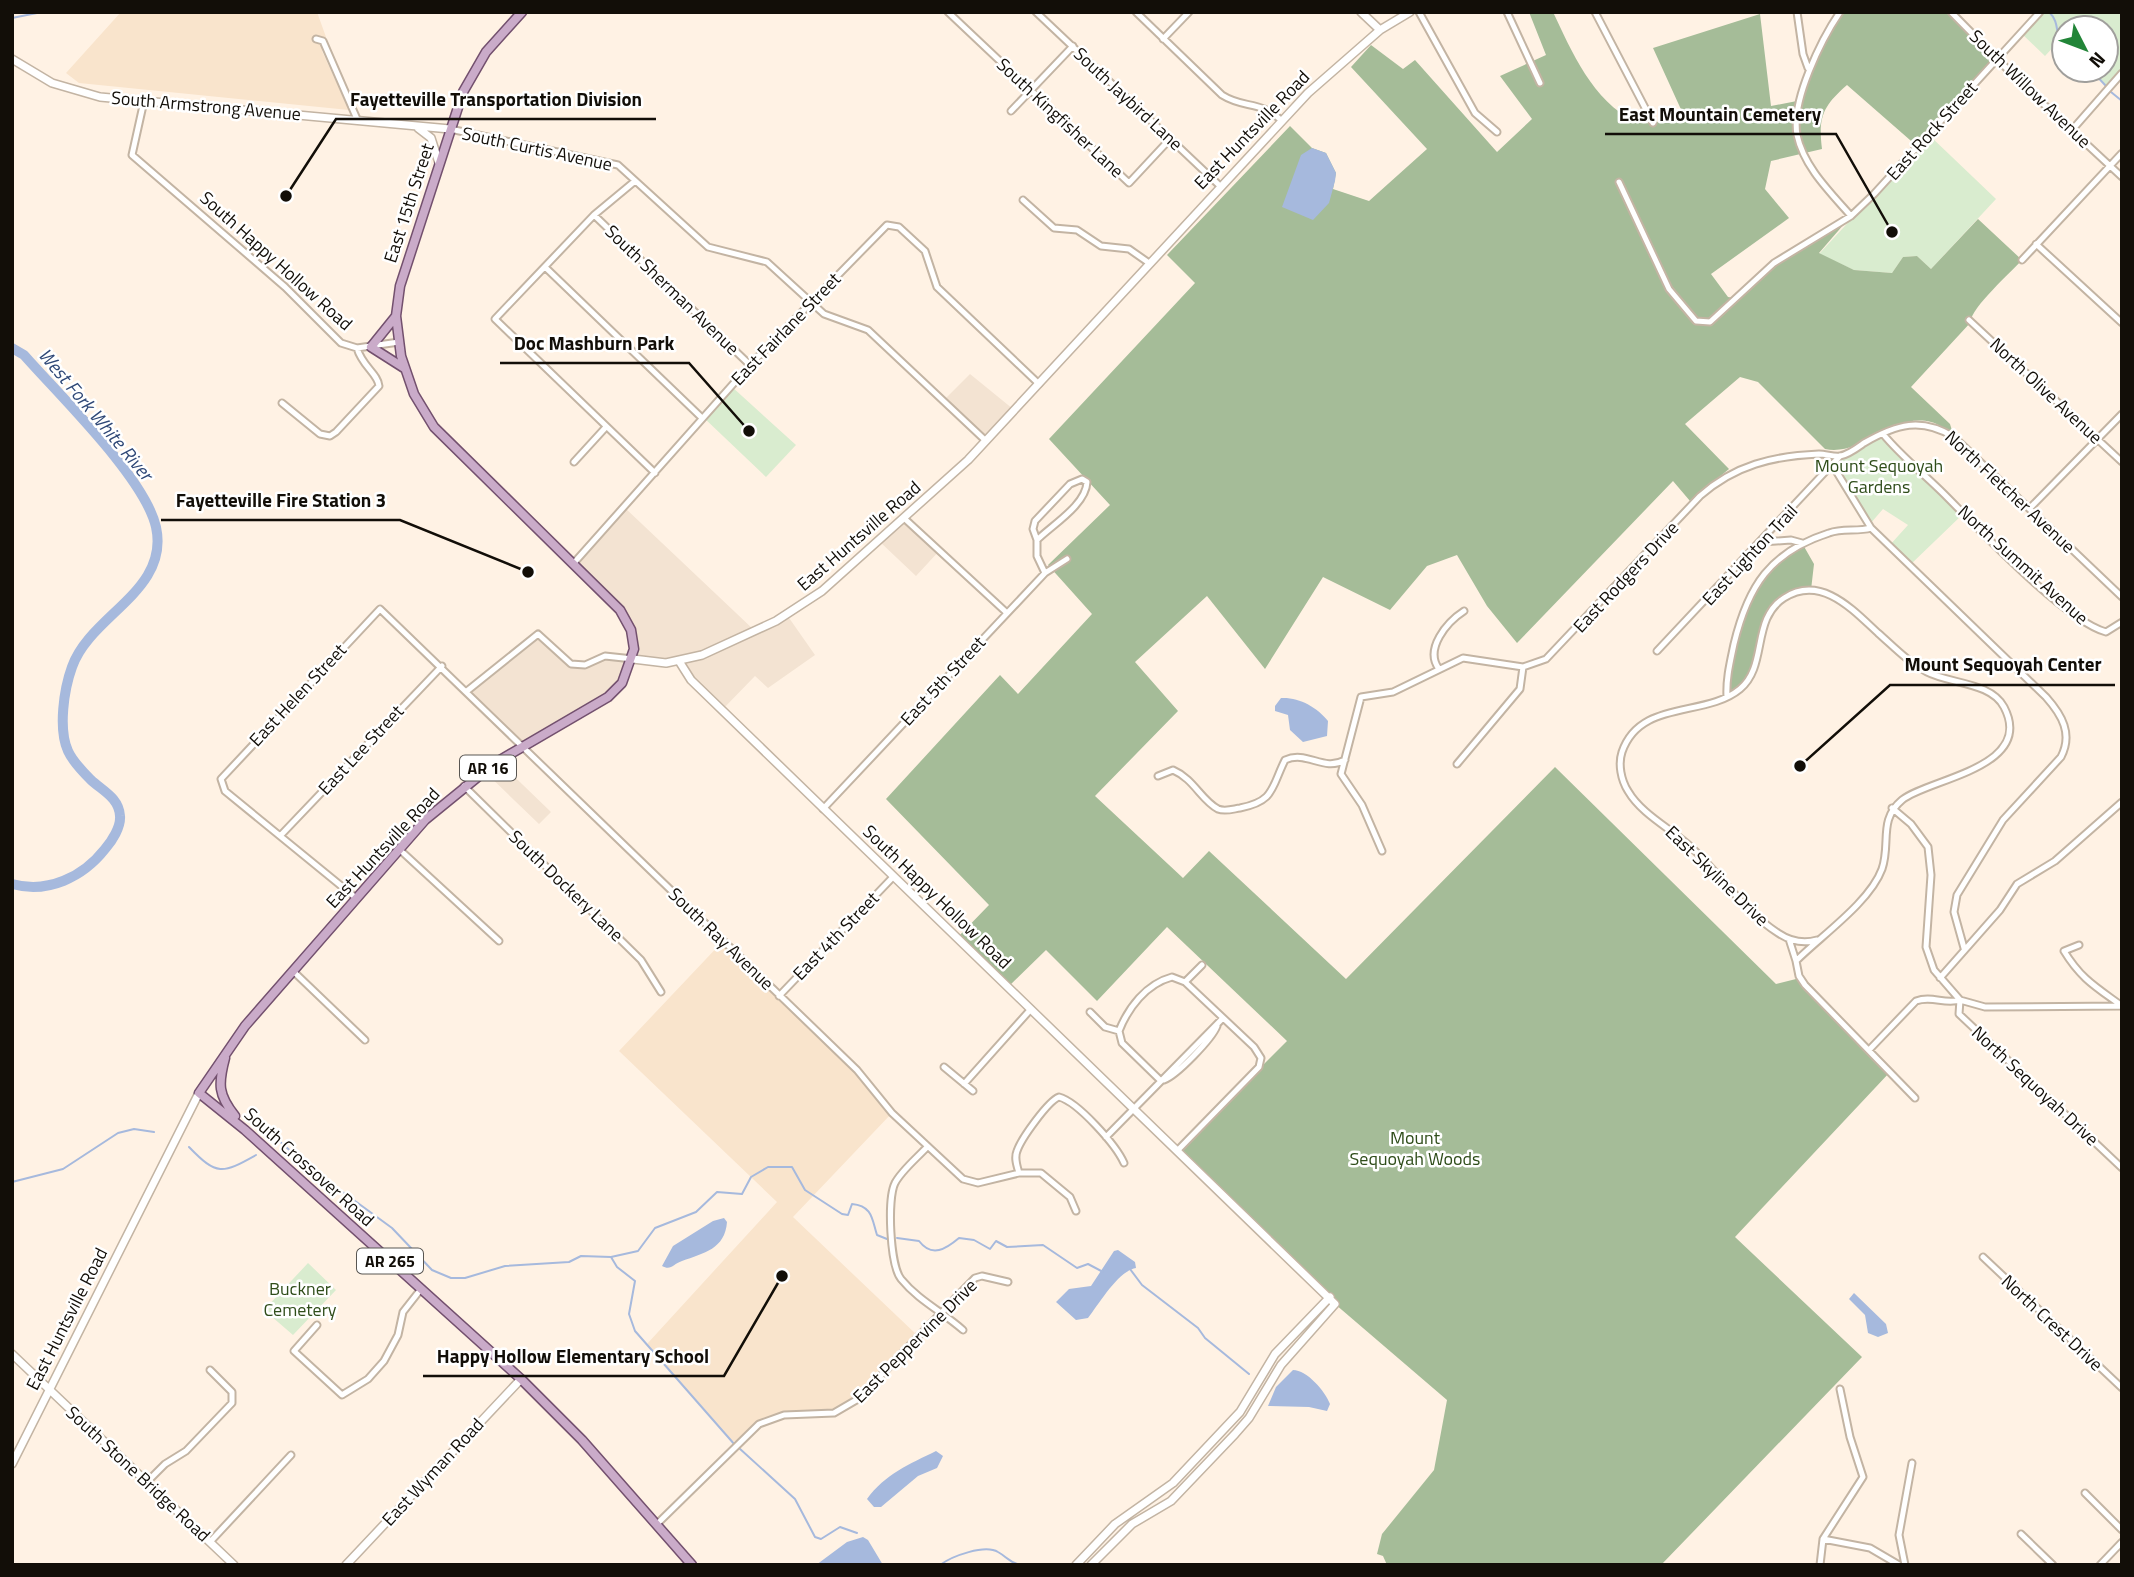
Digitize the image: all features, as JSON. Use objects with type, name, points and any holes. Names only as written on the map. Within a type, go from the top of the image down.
[{"type":"main road","name":"East 15th Street","points":[[399,342],[396,316],[405,266],[463,92],[481,58],[522,12]]},
{"type":"main road","points":[[396,316],[371,347],[404,368]]},
{"type":"main road","points":[[399,342],[404,368],[421,408],[439,434],[620,610],[631,630],[633,659]]},
{"type":"main road","name":"East Huntsville Road","points":[[199,1093],[228,1048],[399,849],[464,786],[522,745],[614,692],[628,673],[633,659]]},
{"type":"main road","points":[[228,1048],[219,1079],[219,1093],[245,1130]]},
{"type":"main road","name":"South Crossover Road","points":[[199,1093],[245,1130],[521,1379],[582,1440],[692,1565]]},
{"type":"street","name":"South Kingfisher Lane","points":[[948,12],[1129,183],[1170,139]]},
{"type":"street","name":"South Jaybird Lane","points":[[1036,12],[1220,186]]},
{"type":"street","points":[[1136,12],[1223,95],[1232,101],[1262,106],[1281,120]]},
{"type":"street","points":[[1163,39],[1189,12]]},
{"type":"street","points":[[1361,12],[1380,30]]},
{"type":"street","name":"East Huntsville Road","points":[[633,659],[679,662],[702,655],[792,612],[822,591],[905,519],[986,441],[1281,120],[1380,30],[1410,12]]},
{"type":"street","points":[[1419,12],[1475,113],[1497,132]]},
{"type":"street","points":[[1507,12],[1540,83]]},
{"type":"street","points":[[1595,12],[1653,123]]},
{"type":"street","points":[[1797,12],[1803,54],[1808,68]]},
{"type":"street","points":[[1840,12],[1808,68],[1796,131],[1800,145],[1822,186],[1851,216]]},
{"type":"street","name":"South Willow Avenue","points":[[1951,12],[2122,177]]},
{"type":"street","name":"East Rock Street","points":[[1619,182],[1669,289],[1696,321],[1703,323],[1717,318],[1734,298],[1774,262],[1851,216],[1906,162],[2040,12]]},
{"type":"street","points":[[316,39],[323,41],[357,119]]},
{"type":"street","points":[[1011,111],[1073,46]]},
{"type":"street","name":"South Armstrong Avenue","points":[[12,59],[36,75],[68,89],[100,97],[450,129]]},
{"type":"street","points":[[2072,130],[2122,73]]},
{"type":"street","name":"South Happy Hollow Road","points":[[144,101],[132,155],[285,287],[334,338],[358,348],[399,342]]},
{"type":"street","points":[[414,126],[431,138],[439,163]]},
{"type":"street","name":"South Curtis Avenue","points":[[450,129],[612,162],[701,243],[716,251],[767,262],[832,319],[868,330],[986,441]]},
{"type":"street","points":[[2022,260],[2122,153]]},
{"type":"street","points":[[635,181],[594,215],[495,319],[655,473]]},
{"type":"street","points":[[1024,201],[1054,228],[1077,230],[1101,246],[1129,248],[1149,263]]},
{"type":"street","name":"South Sherman Avenue","points":[[594,215],[750,365]]},
{"type":"street","name":"East Fairlane Street","points":[[573,564],[750,365],[883,228],[892,224],[899,227],[925,251],[937,287],[1039,384]]},
{"type":"street","points":[[2036,244],[2122,323]]},
{"type":"street","points":[[545,267],[702,418]]},
{"type":"street","name":"North Olive Avenue","points":[[1969,320],[2122,462]]},
{"type":"street","points":[[282,403],[325,436],[336,432],[379,386],[378,379],[360,361],[358,348]]},
{"type":"street","points":[[2030,508],[2122,414]]},
{"type":"street","name":"North Fletcher Avenue","points":[[1883,434],[1901,427],[1936,425],[1954,437],[2122,597]]},
{"type":"street","points":[[574,462],[606,427]]},
{"type":"street","name":"East Rodgers Drive","points":[[1523,667],[1546,659],[1560,647],[1720,479],[1771,458],[1822,454],[1840,456],[1883,434]]},
{"type":"street","name":"North Summit Avenue","points":[[1883,434],[1979,530],[2066,609],[2095,629],[2106,632],[2122,622]]},
{"type":"street","name":"East Lighton Trail","points":[[1657,651],[1840,456]]},
{"type":"street","points":[[1833,466],[1871,528],[2046,697],[2064,724],[2066,747],[2061,757],[2003,820],[1957,895],[1954,912],[1964,948]]},
{"type":"street","points":[[1037,540],[1080,499],[1087,490],[1087,482],[1082,479],[1070,484],[1035,521],[1033,529],[1037,540],[1037,556],[1045,573]]},
{"type":"street","points":[[905,519],[1007,613]]},
{"type":"street","points":[[1727,697],[1727,674],[1751,592],[1781,556],[1802,543],[1838,530],[1871,528]]},
{"type":"street","points":[[1762,542],[1791,540],[1802,543]]},
{"type":"street","name":"East 5th Street","points":[[823,809],[1045,573],[1067,559]]},
{"type":"street","points":[[1727,697],[1740,689],[1753,671],[1763,629],[1776,605],[1784,598],[1816,590],[1834,597],[1914,664],[1945,680],[1992,695],[2004,707],[2008,723],[2003,744],[1977,768],[1905,797],[1892,808],[1885,826],[1885,858],[1878,877],[1833,928],[1796,961]]},
{"type":"street","name":"South Ray Avenue","points":[[380,609],[857,1069],[892,1113],[927,1147],[969,1182],[988,1182],[1032,1172],[1050,1178],[1070,1197],[1076,1211]]},
{"type":"street","name":"East Helen Street","points":[[281,835],[225,791],[221,784],[223,776],[380,609]]},
{"type":"street","points":[[1438,669],[1434,663],[1435,645],[1452,618],[1464,611]]},
{"type":"street","points":[[467,691],[538,634],[571,664],[585,665],[606,656],[633,659]]},
{"type":"street","points":[[1382,851],[1362,805],[1341,774],[1361,696],[1393,692],[1463,658],[1523,667],[1520,689],[1457,764]]},
{"type":"street","name":"South Happy Hollow Road","points":[[679,662],[691,680],[823,809],[1330,1297]]},
{"type":"street","name":"East Lee Street","points":[[281,835],[442,666]]},
{"type":"street","name":"East Skyline Drive","points":[[1727,697],[1665,712],[1633,734],[1622,751],[1620,764],[1628,790],[1639,805],[1700,856],[1768,926],[1789,939]]},
{"type":"street","points":[[1158,776],[1173,770],[1184,774],[1216,807],[1226,810],[1264,800],[1273,790],[1285,760],[1307,758],[1327,766],[1345,760]]},
{"type":"street","name":"South Dockery Lane","points":[[464,786],[641,960],[654,986],[661,992]]},
{"type":"street","points":[[1940,978],[2000,910],[2017,884],[2055,861],[2122,802]]},
{"type":"street","points":[[1892,808],[1911,824],[1928,847],[1931,875],[1926,947],[1940,978],[1960,1000],[1985,1007],[2122,1006]]},
{"type":"street","points":[[281,835],[356,898]]},
{"type":"street","points":[[399,849],[499,941]]},
{"type":"street","name":"East 4th Street","points":[[779,996],[893,877]]},
{"type":"street","points":[[1817,940],[1789,939],[1799,976],[1915,1098]]},
{"type":"street","points":[[2079,945],[2064,951],[2076,970],[2086,983],[2122,1006]]},
{"type":"street","points":[[1185,982],[1202,965]]},
{"type":"street","points":[[293,971],[365,1040]]},
{"type":"street","points":[[1161,1081],[1122,1043],[1119,1031],[1131,1007],[1157,984],[1172,977],[1185,982],[1261,1058],[1259,1067],[1178,1150]]},
{"type":"street","points":[[1869,1050],[1916,1001],[1924,998],[1952,1003],[1960,1000]]},
{"type":"street","name":"North Sequoyah Drive","points":[[1960,1000],[1959,1014],[2122,1168]]},
{"type":"street","points":[[964,1084],[1031,1009]]},
{"type":"street","points":[[1090,1012],[1105,1027],[1119,1031]]},
{"type":"street","points":[[1106,1138],[1223,1018]]},
{"type":"street","points":[[944,1066],[973,1091]]},
{"type":"street","name":"East Huntsville Road","points":[[12,1464],[199,1093]]},
{"type":"street","points":[[1019,1174],[1017,1151],[1054,1098],[1068,1101],[1106,1138],[1125,1163]]},
{"type":"street","points":[[927,1147],[899,1177],[892,1190],[894,1264],[901,1278],[932,1309],[963,1330]]},
{"type":"street","name":"North Crest Drive","points":[[1983,1257],[2122,1388]]},
{"type":"street","name":"East Peppervine Drive","points":[[657,1524],[759,1424],[775,1416],[825,1415],[851,1405],[975,1278],[1008,1282]]},
{"type":"street","points":[[317,1325],[294,1351],[342,1395],[368,1379],[384,1361],[398,1335],[403,1312],[421,1289]]},
{"type":"street","points":[[1076,1565],[1115,1524],[1162,1493],[1191,1464],[1240,1412],[1272,1358],[1330,1297],[1335,1304],[1330,1312],[1281,1365],[1249,1418],[1181,1491],[1132,1524],[1091,1565]]},
{"type":"street","name":"South Stone Bridge Road","points":[[12,1354],[234,1565]]},
{"type":"street","points":[[1272,1358],[1281,1365]]},
{"type":"street","points":[[148,1482],[164,1464],[187,1451],[232,1404],[234,1397],[210,1370]]},
{"type":"street","name":"East Wyman Road","points":[[346,1565],[521,1379]]},
{"type":"street","points":[[1820,1565],[1824,1539],[1863,1478],[1850,1437],[1840,1389]]},
{"type":"street","points":[[210,1542],[290,1455]]},
{"type":"street","points":[[1905,1565],[1899,1535],[1912,1463]]},
{"type":"street","points":[[2085,1493],[2122,1530]]},
{"type":"street","points":[[2021,1534],[2053,1565]]},
{"type":"street","points":[[1824,1539],[1870,1548],[1899,1565]]},
{"type":"street","points":[[2100,1565],[2122,1542]]},
{"type":"shaded area","points":[[121,12],[317,12],[326,37],[322,51],[349,110],[79,83],[66,73]]},
{"type":"shaded area","points":[[970,374],[1013,409],[986,439],[944,400]]},
{"type":"shaded area","points":[[624,507],[754,630],[787,615],[815,655],[768,688],[755,676],[722,710],[679,662],[633,659],[627,620],[573,564]]},
{"type":"shaded area","points":[[905,519],[940,550],[916,576],[879,541]]},
{"type":"shaded area","points":[[538,634],[563,658],[579,666],[599,658],[633,659],[614,692],[522,745],[467,691]]},
{"type":"shaded area","points":[[498,761],[551,812],[539,824],[484,771]]},
{"type":"shaded area","points":[[723,941],[857,1070],[892,1113],[793,1217],[918,1336],[858,1399],[843,1410],[767,1419],[742,1439],[732,1442],[647,1344],[777,1202],[619,1051]]},
{"type":"green space","name":"Mount Sequoyah Woods","points":[[1529,12],[1553,12],[1576,58],[1595,88],[1620,112],[1635,121],[1647,123],[1684,116],[1653,48],[1760,14],[1771,106],[1802,100],[1808,68],[1840,12],[1951,12],[1997,58],[1918,147],[1847,85],[1832,99],[1824,113],[1821,128],[1822,149],[1771,161],[1765,189],[1789,218],[1711,274],[1728,297],[1734,298],[1774,263],[1851,216],[1819,253],[1854,270],[1892,273],[1903,257],[1917,256],[1931,269],[1978,219],[2022,260],[1983,300],[1971,322],[1911,387],[1950,424],[1954,437],[1934,423],[1917,421],[1890,428],[1852,447],[1825,449],[1758,382],[1740,377],[1685,424],[1729,469],[1690,501],[1673,481],[1517,643],[1487,606],[1457,555],[1427,566],[1390,610],[1323,577],[1265,669],[1207,596],[1135,662],[1178,711],[1095,796],[1183,878],[1209,851],[1346,979],[1555,767],[1776,984],[1800,978],[1890,1072],[1735,1237],[1862,1357],[1661,1565],[1387,1565],[1383,1556],[1377,1554],[1382,1534],[1434,1470],[1447,1400],[1335,1304],[1178,1150],[1287,1041],[1167,927],[1097,1001],[1046,950],[1008,987],[957,938],[989,905],[886,799],[1000,675],[1018,694],[1092,614],[1048,565],[1110,505],[1049,439],[1195,283],[1167,255],[1290,126],[1312,148],[1326,153],[1336,173],[1333,189],[1369,201],[1427,149],[1351,67],[1371,45],[1403,69],[1415,60],[1497,152],[1532,119],[1500,76],[1546,55]]},
{"type":"green space","points":[[2040,12],[2122,12],[2122,73],[2120,75],[2120,14],[2050,14],[2050,51],[2045,56],[2021,33]]},
{"type":"green space","points":[[1929,135],[1996,199],[1931,269],[1917,256],[1903,257],[1892,273],[1854,270],[1819,254]]},
{"type":"green space","points":[[731,386],[796,445],[766,477],[703,417]]},
{"type":"green space","name":"Mount Sequoyah Gardens","points":[[1883,434],[1963,514],[1909,566],[1889,546],[1908,525],[1883,509],[1870,524],[1833,466],[1840,456]]},
{"type":"green space","points":[[1802,543],[1814,564],[1811,590],[1792,595],[1780,604],[1766,627],[1753,669],[1743,685],[1727,697],[1733,648],[1751,596],[1771,565]]},
{"type":"green space","name":"Buckner Cemetery","points":[[308,1263],[336,1290],[293,1335],[264,1310]]},
{"type":"water","points":[[1312,148],[1326,153],[1336,173],[1329,203],[1313,220],[1282,207],[1301,155]]},
{"type":"water","points":[[1281,698],[1301,701],[1319,711],[1328,721],[1327,736],[1303,742],[1290,730],[1288,715],[1275,711]]},
{"type":"water","points":[[724,1218],[727,1222],[725,1231],[712,1249],[670,1267],[662,1266],[673,1246],[713,1221]]},
{"type":"water","points":[[1118,1250],[1135,1262],[1136,1268],[1129,1270],[1116,1281],[1088,1318],[1076,1320],[1056,1302],[1069,1289],[1091,1286],[1114,1251]]},
{"type":"water","points":[[1854,1293],[1886,1324],[1888,1333],[1878,1337],[1868,1333],[1865,1315],[1849,1299]]},
{"type":"water","points":[[1293,1370],[1310,1377],[1320,1388],[1330,1404],[1327,1411],[1309,1407],[1268,1406],[1276,1387]]},
{"type":"water","points":[[936,1451],[943,1456],[937,1468],[918,1476],[881,1507],[874,1507],[867,1499],[890,1476]]},
{"type":"water","points":[[863,1537],[868,1540],[883,1565],[816,1565],[847,1542]]},
{"type":"waterway","points":[[12,18],[42,12]]},
{"type":"waterway","points":[[2111,92],[2122,101]]},
{"type":"waterway","name":"West Fork White River","points":[[12,348],[24,355],[79,415],[136,485],[149,507],[156,527],[157,549],[151,569],[140,586],[81,649],[72,667],[65,697],[63,732],[68,751],[85,774],[117,804],[120,816],[118,829],[96,859],[64,881],[39,887],[12,884]]},
{"type":"waterway","points":[[12,1182],[63,1169],[118,1133],[134,1129],[154,1132]]},
{"type":"waterway","points":[[275,1141],[278,1140],[310,1168],[392,1228],[432,1270],[451,1278],[465,1278],[505,1266],[569,1262],[581,1256],[611,1257],[617,1267],[635,1281],[629,1314],[635,1331],[735,1445]]},
{"type":"waterway","points":[[189,1147],[207,1163],[220,1169],[235,1166],[256,1155]]},
{"type":"waterway","points":[[611,1257],[638,1251],[655,1228],[696,1212],[717,1192],[742,1194],[751,1177],[768,1167],[792,1167],[805,1190],[842,1214],[848,1215],[852,1204],[864,1208],[870,1215],[877,1235],[887,1239]]},
{"type":"waterway","points":[[897,1238],[919,1241],[934,1250],[949,1246],[959,1238],[974,1240],[990,1249],[996,1241],[1007,1247],[1043,1245],[1077,1268],[1088,1264],[1103,1272]]},
{"type":"waterway","points":[[1130,1269],[1142,1285],[1198,1328],[1205,1338],[1249,1374]]},
{"type":"waterway","points":[[739,1448],[795,1499],[815,1537],[821,1539],[840,1527],[857,1533]]},
{"type":"waterway","points":[[940,1565],[960,1555],[985,1549],[998,1552],[1012,1562],[1022,1565]]},
{"type":"place","name":"Fayetteville Transportation Division","points":[[286,196]]},
{"type":"place","name":"East Mountain Cemetery","points":[[1892,232]]},
{"type":"place","name":"Doc Mashburn Park","points":[[749,431]]},
{"type":"place","name":"Fayetteville Fire Station 3","points":[[528,572]]},
{"type":"place","name":"Mount Sequoyah Center","points":[[1800,766]]},
{"type":"place","name":"Happy Hollow Elementary School","points":[[782,1276]]}]
